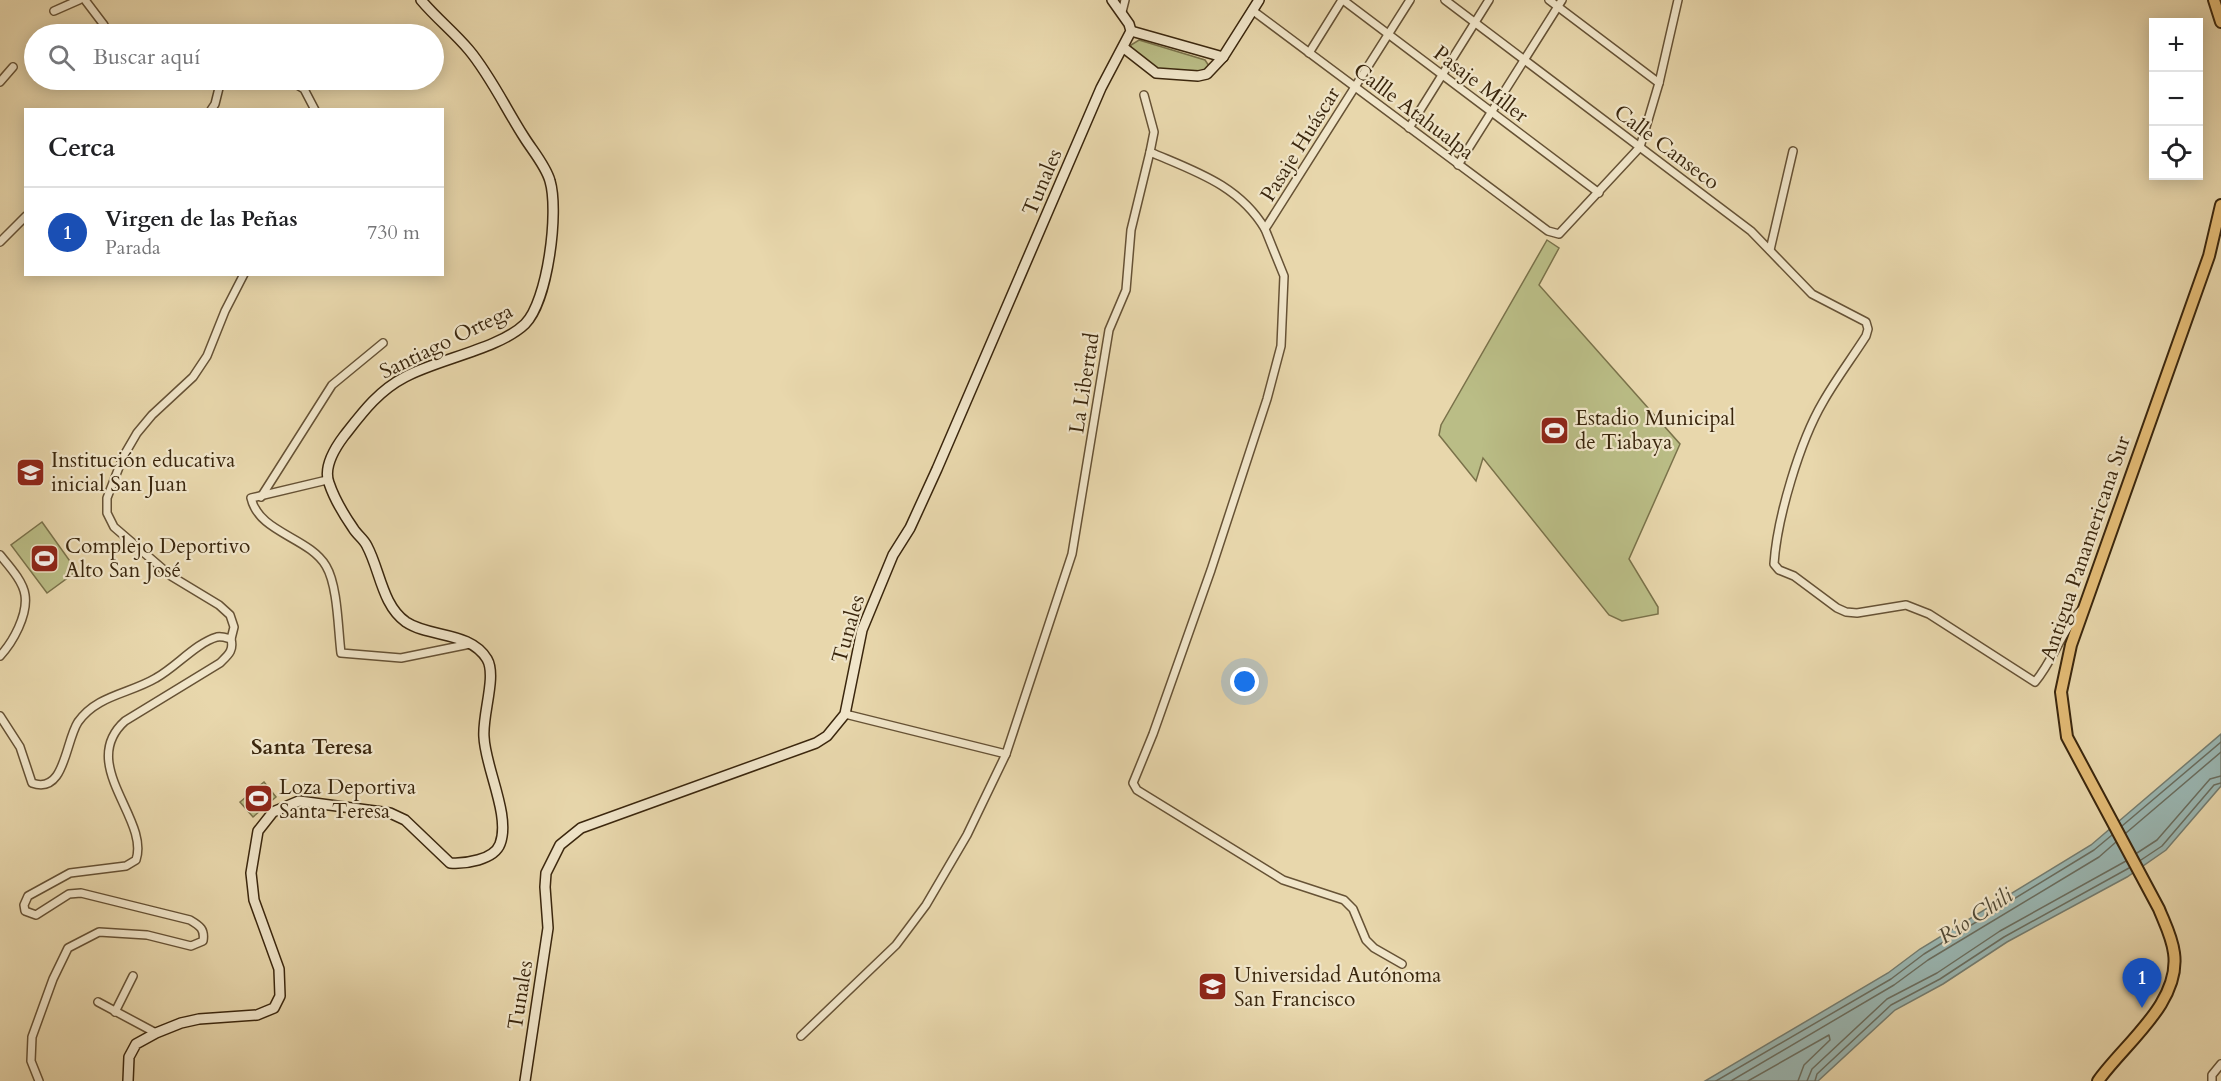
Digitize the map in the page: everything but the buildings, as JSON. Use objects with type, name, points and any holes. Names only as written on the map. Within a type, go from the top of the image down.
[{"type":"main road","points":[[2214,0],[2221,22]]},
{"type":"main road","name":"Antigua Panamericana Sur","points":[[2098,1081],[2157,1009],[2172,979],[2175,954],[2159,909],[2067,737],[2061,708],[2062,675],[2082,610],[2209,256],[2221,205]]},
{"type":"street","points":[[54,11],[79,0]]},
{"type":"street","points":[[85,0],[103,24]]},
{"type":"street","name":"Santiago Ortega","points":[[421,0],[441,24]]},
{"type":"street","points":[[1112,0],[1122,12],[1131,31],[1223,57]]},
{"type":"street","points":[[1122,12],[1125,0]]},
{"type":"street","points":[[1124,48],[1152,71],[1161,74],[1198,76],[1214,70],[1259,0]]},
{"type":"street","points":[[1309,53],[1342,0]]},
{"type":"street","name":"Pasaje Miller","points":[[1342,0],[1599,193]]},
{"type":"street","name":"Pasaje Huáscar","points":[[1402,964],[1374,948],[1366,940],[1353,909],[1344,900],[1284,879],[1137,790],[1132,783],[1153,734],[1211,570],[1273,378],[1281,346],[1285,290],[1281,263],[1265,229],[1410,0]]},
{"type":"street","name":"Calle Canseco","points":[[1445,0],[1751,231],[1799,284],[1812,294],[1866,322],[1868,329],[1866,336],[1822,403],[1807,436],[1786,502],[1774,564],[1846,612],[1857,613],[1906,605],[1929,614],[2036,682],[2050,663],[2066,626],[2082,610]]},
{"type":"street","points":[[1409,128],[1489,0]]},
{"type":"street","points":[[1549,0],[1560,3],[1659,82]]},
{"type":"street","points":[[1599,193],[1640,147],[1659,82],[1678,0]]},
{"type":"street","points":[[1458,165],[1560,3]]},
{"type":"street","name":"Callle Atahualpa","points":[[1252,10],[1548,231],[1559,234],[1599,193]]},
{"type":"street","name":"Santiago Ortega","points":[[327,480],[329,463],[335,448],[373,399],[405,377],[508,335],[524,325],[538,303],[554,230],[555,204],[549,178],[469,50],[444,27]]},
{"type":"street","name":"Tunales","points":[[525,1081],[548,928],[546,873],[560,845],[581,828],[816,743],[827,736],[844,714],[862,630],[887,568],[910,528],[937,469],[1101,88],[1131,31]]},
{"type":"street","points":[[0,82],[13,67]]},
{"type":"street","points":[[212,108],[218,90]]},
{"type":"street","points":[[305,90],[314,108]]},
{"type":"street","name":"La Libertad","points":[[801,1036],[896,945],[926,905],[967,835],[1006,754],[1072,555],[1109,330],[1126,290],[1131,230],[1154,132],[1143,94]]},
{"type":"street","points":[[1770,250],[1793,151]]},
{"type":"street","points":[[1150,152],[1220,182],[1250,207],[1265,229]]},
{"type":"street","points":[[0,242],[24,218]]},
{"type":"street","points":[[39,1081],[31,1061],[32,1037],[53,979],[68,948],[99,932],[147,935],[191,946],[203,941],[201,926],[190,920],[81,893],[69,894],[36,915],[25,911],[24,905],[28,896],[69,873],[126,866],[136,860],[139,851],[136,836],[113,780],[110,745],[114,731],[125,721],[220,663],[233,647],[231,639],[234,627],[230,615],[219,605],[171,576],[114,527],[107,513],[107,498],[123,457],[137,433],[152,415],[193,377],[207,356],[225,311],[243,276]]},
{"type":"street","points":[[261,497],[332,385],[383,343]]},
{"type":"street","points":[[128,1081],[129,1057],[136,1044],[156,1033],[199,1019],[257,1015],[274,1008],[280,996],[279,969],[254,900],[251,873],[258,831],[273,812],[299,801],[376,809],[405,820],[450,863],[463,864],[494,853],[501,843],[502,823],[484,738],[485,702],[492,680],[488,661],[478,648],[470,644],[418,629],[402,620],[386,597],[366,544],[354,530],[327,480],[251,498],[253,507],[262,518],[326,565],[332,584],[341,654],[401,658],[470,644]]},
{"type":"street","points":[[0,555],[19,581],[25,596],[21,618],[10,645],[0,656]]},
{"type":"street","points":[[0,716],[20,747],[32,783],[44,786],[53,783],[59,772],[69,737],[86,712],[104,698],[157,678],[216,637],[231,639]]},
{"type":"street","points":[[844,714],[1006,754]]},
{"type":"street","points":[[115,1012],[133,976]]},
{"type":"street","points":[[98,1002],[156,1033]]},
{"type":"street","points":[[2213,1081],[2212,1074],[2221,1064]]},
{"type":"green space","points":[[1139,40],[1205,60],[1209,66],[1203,72],[1155,70],[1131,50],[1131,45]]},
{"type":"green space","name":"Estadio Municipal de Tiabaya","points":[[1547,240],[1559,248],[1539,285],[1680,444],[1629,559],[1658,607],[1658,614],[1622,621],[1609,615],[1483,458],[1476,481],[1439,435],[1441,425]]},
{"type":"green space","name":"Complejo Deportivo Alto San José","points":[[42,522],[77,571],[47,593],[11,545]]},
{"type":"green space","name":"Loza Deportiva Santa Teresa","points":[[264,782],[276,797],[253,817],[240,802]]},
{"type":"water","points":[[2221,734],[2221,786],[2166,850],[2127,877],[2007,942],[1943,984],[1895,1010],[1818,1081],[1705,1081],[1888,973],[1920,949],[2091,845]]},
{"type":"place","name":"Estadio Municipal de Tiabaya","points":[[1554,430]]},
{"type":"place","name":"Institución educativa inicial San Juan","points":[[30,472]]},
{"type":"place","name":"Complejo Deportivo Alto San José","points":[[44,558]]},
{"type":"place","name":"Loza Deportiva Santa Teresa","points":[[258,799]]},
{"type":"place","name":"Universidad Autónoma San Francisco","points":[[1213,987]]},
{"type":"place","name":"Virgen de las Peñas","points":[[2142,1008]]},
{"type":"district","name":"Santa Teresa","points":[[312,746]]},
{"type":"water label","name":"Río Chili","points":[[1975,915]]}]
